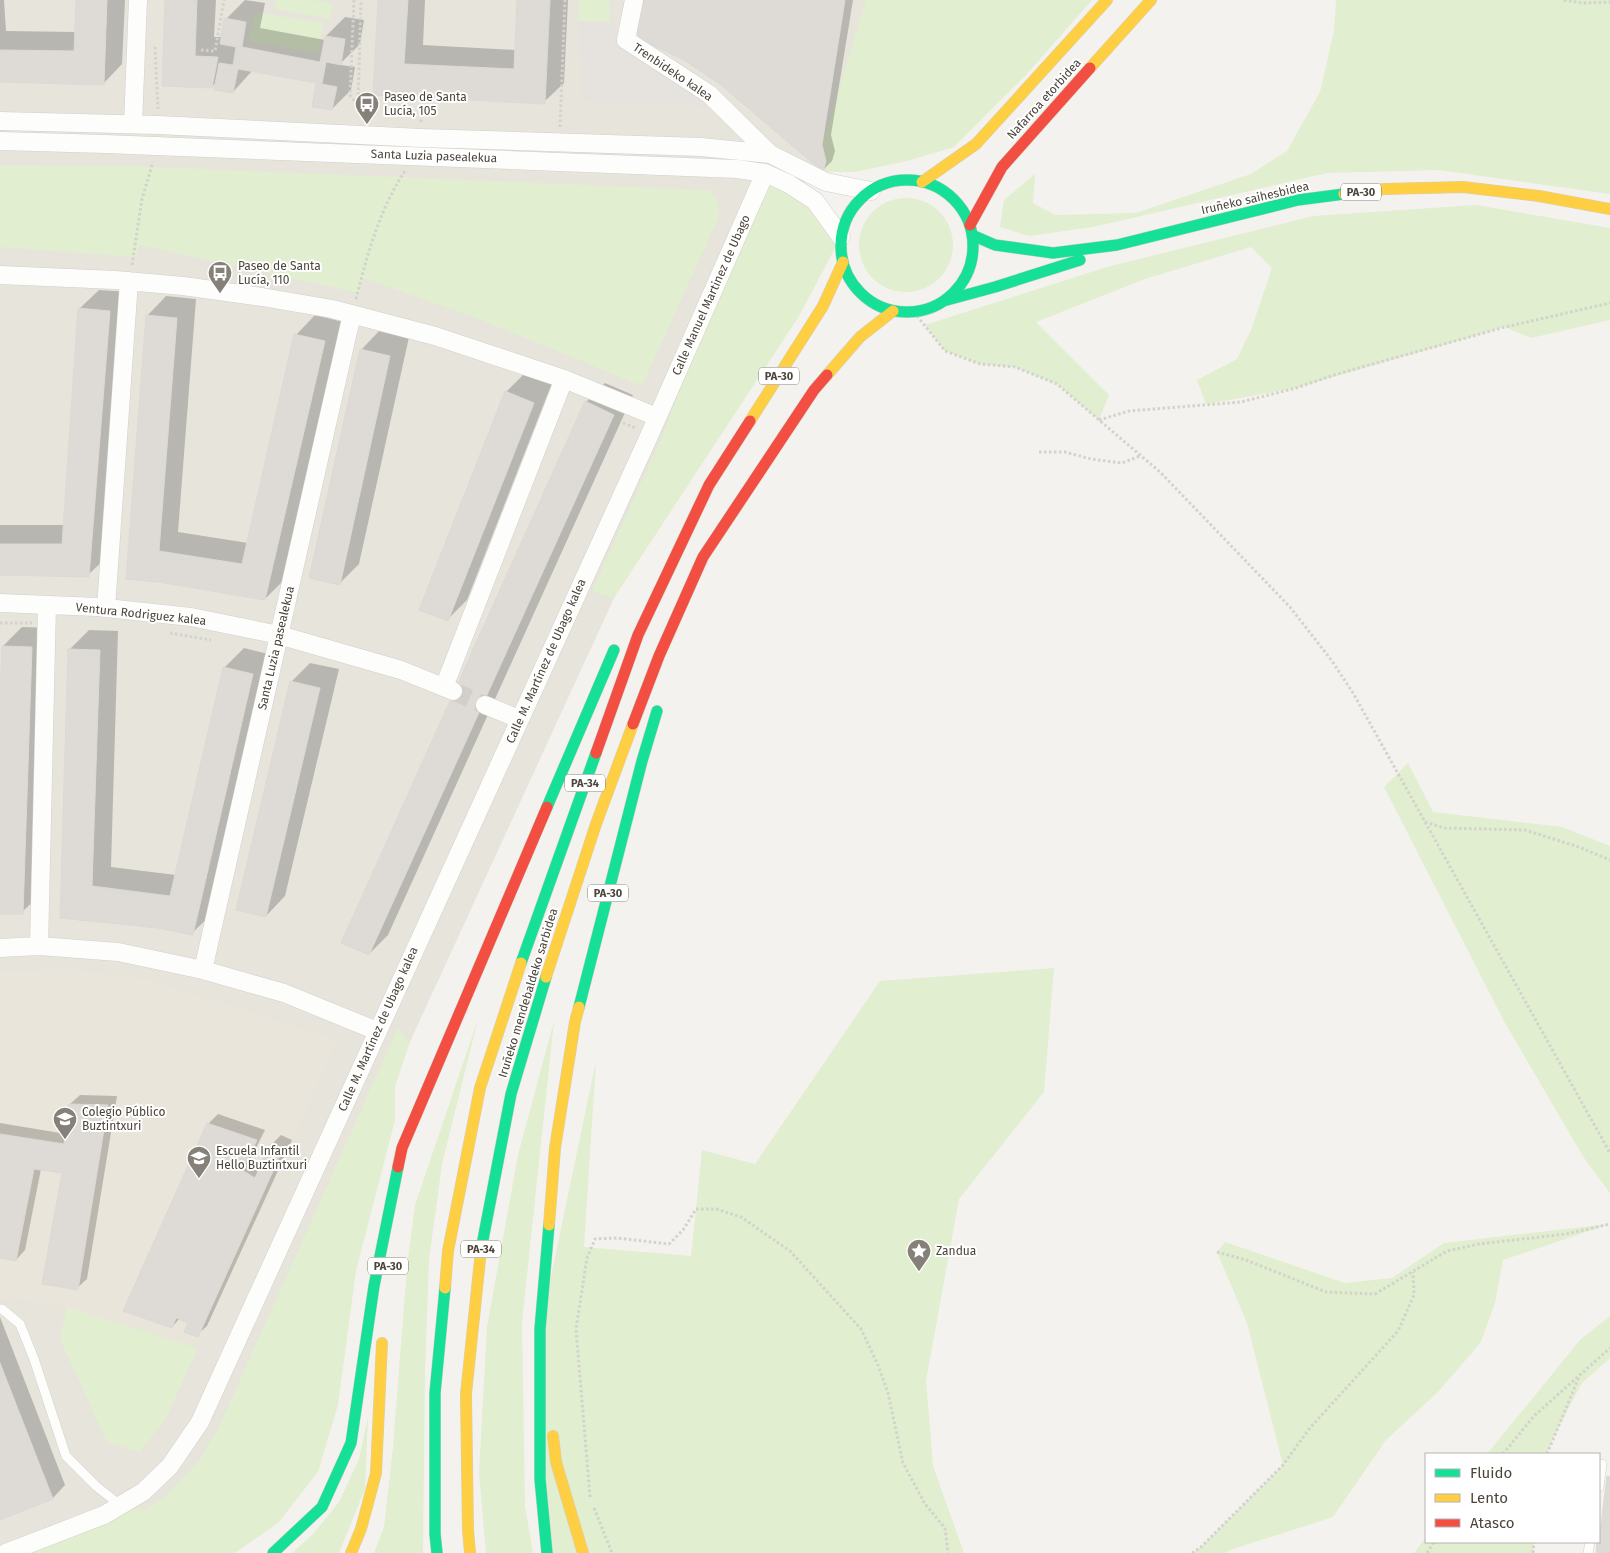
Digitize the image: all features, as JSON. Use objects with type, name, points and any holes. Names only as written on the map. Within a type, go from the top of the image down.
[{"type":"main road","name":"Nafarroa etorbidea","points":[[922,182],[976,144],[1107,0]]},
{"type":"main road","name":"Nafarroa etorbidea","points":[[971,230],[1002,167],[1151,0]]},
{"type":"main road","name":"PA-30","points":[[905,180],[922,182],[943,190],[959,205],[971,230],[973,256],[969,271],[960,287],[946,300],[930,309],[914,312],[893,311],[876,305],[861,294],[849,279],[843,262],[841,237],[846,219],[857,203],[871,191],[887,183],[905,180]]},
{"type":"main road","name":"Iruñeko saihesbidea","points":[[971,230],[995,245],[1053,253],[1116,246],[1298,200],[1384,188],[1463,187],[1539,196],[1610,209]]},
{"type":"main road","name":"Iruñeko saihesbidea","points":[[946,300],[995,288],[1089,257],[1116,246]]},
{"type":"main road","name":"PA-30","points":[[678,520],[709,485],[823,306],[843,262]]},
{"type":"main road","name":"PA-30","points":[[714,561],[756,477],[814,390],[860,337],[893,311]]},
{"type":"main road","name":"Iruñeko mendebaldeko sarbidea","points":[[470,1553],[466,1394],[479,1258],[511,1094],[556,944],[596,824],[659,656],[703,558],[756,477]]},
{"type":"main road","name":"Iruñeko mendebaldeko sarbidea","points":[[436,1553],[435,1393],[448,1251],[480,1088],[537,915],[638,635],[709,485]]},
{"type":"main road","name":"PA-30","points":[[273,1553],[322,1507],[351,1443],[374,1286],[402,1148],[620,637]]},
{"type":"main road","name":"PA-30","points":[[547,1553],[540,1479],[540,1329],[555,1148],[575,1022],[639,770],[662,696]]},
{"type":"main road","name":"PA-30","points":[[385,1292],[395,1213],[413,1152],[470,987]]},
{"type":"main road","points":[[540,1329],[556,1462],[583,1553]]},
{"type":"main road","points":[[351,1553],[361,1529],[376,1473],[382,1330]]},
{"type":"street","points":[[133,124],[138,0]]},
{"type":"street","name":"Trenbideko kalea","points":[[634,0],[626,40],[709,94],[770,154]]},
{"type":"street","name":"Santa Luzia pasealekua","points":[[0,122],[133,124],[420,138],[701,147],[770,154],[826,182],[871,191]]},
{"type":"street","name":"Santa Luzia pasealekua","points":[[0,142],[157,146],[737,169],[765,173],[789,184],[815,201],[841,237]]},
{"type":"street","name":"Calle Manuel Martinez de Ubago","points":[[657,417],[765,173]]},
{"type":"street","points":[[0,276],[129,281],[183,286],[262,297],[352,314],[435,336],[564,379],[657,417]]},
{"type":"street","points":[[106,608],[129,281]]},
{"type":"street","name":"Santa Luzia pasealekua","points":[[203,970],[352,314]]},
{"type":"street","name":"Ventura Rodriguez kalea","points":[[0,603],[106,608],[191,617],[279,635],[400,670],[448,689],[564,379]]},
{"type":"street","name":"Calle M. Martínez de Ubago kalea","points":[[6,1553],[104,1514],[143,1492],[170,1466],[200,1422],[657,417]]},
{"type":"street","points":[[39,946],[48,605]]},
{"type":"street","points":[[485,705],[519,719]]},
{"type":"street","points":[[0,948],[39,946],[118,952],[203,970],[284,993],[377,1031]]},
{"type":"lane","points":[[0,1309],[20,1324],[34,1359],[66,1456],[96,1486],[120,1505]]},
{"type":"lane","points":[[1600,1479],[1602,1464]]},
{"type":"path","points":[[201,50],[215,51],[224,0]]},
{"type":"path","points":[[354,0],[350,95],[358,106],[361,0]]},
{"type":"path","points":[[560,142],[565,0]]},
{"type":"path","points":[[1564,0],[1582,3],[1610,2]]},
{"type":"path","points":[[155,47],[158,125]]},
{"type":"path","points":[[129,281],[142,199],[156,156],[157,146]]},
{"type":"path","points":[[352,314],[364,266],[390,195],[409,166]]},
{"type":"path","points":[[1099,420],[1129,411],[1241,402],[1296,388],[1337,374],[1505,327],[1610,303]]},
{"type":"path","points":[[914,312],[945,351],[980,364],[1015,367],[1057,384],[1160,472],[1290,608],[1332,661],[1353,693],[1610,1153]]},
{"type":"path","points":[[621,422],[642,431]]},
{"type":"path","points":[[1039,452],[1065,452],[1091,460],[1122,463],[1141,456]]},
{"type":"path","points":[[0,623],[47,623]]},
{"type":"path","name":"Ventura Rodriguez kalea","points":[[164,632],[214,640]]},
{"type":"path","points":[[1425,822],[1444,828],[1525,830],[1579,847],[1610,860]]},
{"type":"path","points":[[612,1553],[591,1500],[576,1330],[587,1258],[595,1239],[617,1238],[669,1244],[683,1230],[696,1209],[716,1209],[741,1217],[790,1251],[861,1329],[878,1365],[888,1394],[904,1463],[925,1504],[945,1528],[948,1553]]},
{"type":"path","points":[[1217,1252],[1246,1260],[1326,1292],[1375,1294],[1447,1251],[1478,1244],[1566,1234],[1610,1224]]},
{"type":"path","points":[[1192,1553],[1200,1548],[1283,1465],[1309,1429],[1398,1331],[1414,1295],[1413,1272]]},
{"type":"path","points":[[1504,1453],[1534,1416],[1610,1348]]},
{"type":"path","points":[[1547,1453],[1579,1376]]},
{"type":"shaded area","points":[[0,0],[889,0],[409,1044],[395,1086],[214,1467],[99,1553],[0,1553]]},
{"type":"shaded area","points":[[578,21],[610,22],[626,40],[723,108],[582,101]]},
{"type":"shaded area","points":[[70,969],[153,981],[337,1040],[198,1348],[67,1307],[13,1298],[0,1300],[0,972]]},
{"type":"green space","points":[[276,0],[312,0],[333,3],[330,19],[275,9]]},
{"type":"green space","points":[[579,0],[609,0],[610,22],[578,21]]},
{"type":"green space","points":[[866,0],[1092,0],[1026,75],[954,147],[907,161],[854,172],[823,172],[826,161],[822,145]]},
{"type":"green space","points":[[1336,0],[1610,0],[1610,194],[1439,170],[1327,173],[1093,227],[1029,236],[1000,227],[1004,200],[1035,174],[1033,203],[1055,215],[1136,213],[1251,174],[1287,151],[1320,92],[1334,31]]},
{"type":"green space","points":[[255,12],[323,23],[318,53],[249,41]]},
{"type":"green space","points":[[0,165],[127,166],[709,190],[717,202],[719,216],[642,386],[479,319],[364,278],[359,293],[139,245],[136,257],[0,247]]},
{"type":"green space","points":[[765,173],[789,184],[841,237],[799,316],[614,598],[592,591],[661,439],[745,217]]},
{"type":"green space","points":[[906,198],[924,202],[939,212],[949,227],[953,245],[949,263],[939,278],[924,288],[906,292],[888,288],[873,278],[863,263],[859,245],[863,227],[873,212],[888,202]]},
{"type":"green space","points":[[1476,205],[1610,228],[1610,320],[1531,338],[1505,327],[1296,388],[1206,404],[1197,380],[1237,359],[1251,330],[1272,268],[1251,247],[1145,279],[1036,322],[1109,395],[1099,420],[1057,384],[1015,367],[980,364],[945,351],[925,325],[1107,267],[1313,216]]},
{"type":"green space","points":[[1408,763],[1433,812],[1562,827],[1610,846],[1610,1193],[1584,1158],[1505,1023],[1384,787]]},
{"type":"green space","points":[[1054,968],[1044,1092],[959,1199],[926,1381],[933,1466],[964,1553],[547,1553],[540,1329],[596,1061],[584,1247],[691,1256],[702,1150],[755,1164],[880,981]]},
{"type":"green space","points":[[478,1019],[442,1164],[429,1260],[425,1371],[423,1553],[374,1553],[384,1527],[393,1447],[407,1267],[415,1205]]},
{"type":"green space","points":[[554,1021],[522,1322],[525,1506],[533,1553],[486,1553],[479,1473],[487,1327],[518,1155]]},
{"type":"green space","points":[[398,1028],[409,1044],[395,1086],[395,1120],[356,1271],[338,1405],[318,1472],[278,1523],[235,1553],[31,1553],[144,1505],[138,1513],[165,1497],[199,1461],[218,1429]]},
{"type":"green space","points":[[1610,1224],[1503,1260],[1495,1303],[1481,1342],[1438,1392],[1386,1440],[1333,1517],[1225,1553],[1192,1553],[1200,1548],[1283,1465],[1247,1323],[1217,1252],[1225,1242],[1345,1283],[1392,1278],[1444,1243]]},
{"type":"green space","points":[[67,1307],[198,1348],[166,1418],[140,1452],[107,1442],[60,1339]]},
{"type":"green space","points":[[1610,1316],[1610,1358],[1582,1383],[1555,1434],[1547,1453],[1488,1453],[1580,1340]]},
{"type":"green space","points":[[368,1417],[365,1489],[339,1553],[292,1553],[313,1534],[339,1502],[359,1459]]},
{"type":"green space","points":[[1425,1538],[1425,1543],[1534,1543],[1533,1553],[1414,1553]]},
{"type":"building","points":[[76,0],[107,0],[104,85],[0,82],[0,50],[74,51]]},
{"type":"building","points":[[165,0],[197,0],[195,56],[218,57],[212,88],[162,86]]},
{"type":"building","points":[[378,0],[408,0],[404,64],[514,69],[517,0],[550,0],[545,104],[373,95]]},
{"type":"building","points":[[640,0],[845,0],[822,145],[826,161],[823,172],[721,85],[684,60],[640,39],[635,25]]},
{"type":"building","points":[[224,18],[246,22],[242,47],[320,62],[325,36],[345,39],[341,65],[326,62],[322,84],[337,87],[332,110],[312,107],[316,83],[238,69],[233,93],[214,90],[219,63],[233,65],[236,47],[220,44]]},
{"type":"building","points":[[78,308],[110,311],[89,577],[0,575],[0,544],[62,544]]},
{"type":"building","points":[[146,315],[177,318],[159,551],[242,564],[294,334],[325,341],[265,600],[158,582],[126,579]]},
{"type":"building","points":[[360,349],[390,356],[340,585],[309,578]]},
{"type":"building","points":[[505,391],[534,403],[448,621],[419,610]]},
{"type":"building","points":[[585,401],[614,415],[369,955],[341,943]]},
{"type":"building","points":[[2,646],[32,647],[23,914],[0,914],[0,693]]},
{"type":"building","points":[[68,649],[100,650],[92,886],[170,896],[223,667],[253,674],[193,935],[158,928],[60,918]]},
{"type":"building","points":[[290,681],[320,688],[266,917],[236,910]]},
{"type":"building","points":[[69,1104],[108,1105],[78,1290],[42,1284],[62,1173],[34,1169],[16,1261],[0,1258],[0,1134],[64,1144]]},
{"type":"building","name":"Escuela Infantil Hello Buztintxuri","points":[[207,1123],[257,1140],[242,1170],[255,1178],[270,1144],[283,1149],[198,1337],[184,1332],[188,1323],[176,1318],[172,1328],[123,1311]]},
{"type":"building","points":[[0,1363],[53,1499],[0,1520]]},
{"type":"building","points":[[1607,1476],[1610,1477],[1610,1553],[1596,1553],[1597,1543],[1600,1543]]},
{"type":"tunnel","points":[[453,691],[485,705]]},
{"type":"traffic: fast","points":[[907,180],[920,181],[932,185],[954,199],[968,221],[972,233],[973,246],[972,259],[968,271],[954,293],[932,307],[920,311],[907,312],[894,311],[882,307],[860,293],[846,271],[842,259],[841,246],[842,233],[846,221],[860,199],[882,185],[894,181],[907,180]]},
{"type":"traffic: fast","points":[[972,235],[995,245],[1053,253],[1117,245],[1298,200],[1344,194]]},
{"type":"traffic: fast","points":[[947,300],[1080,260]]},
{"type":"traffic: fast","points":[[547,807],[614,650]]},
{"type":"traffic: fast","points":[[579,1007],[642,761],[657,711]]},
{"type":"traffic: fast","points":[[521,963],[596,753]]},
{"type":"traffic: fast","points":[[481,1250],[511,1094],[546,977]]},
{"type":"traffic: fast","points":[[273,1553],[322,1507],[351,1443],[374,1286],[398,1167]]},
{"type":"traffic: fast","points":[[547,1553],[540,1479],[540,1329],[549,1225]]},
{"type":"traffic: fast","points":[[437,1553],[435,1534],[435,1393],[445,1288]]},
{"type":"traffic: slow","points":[[922,182],[976,144],[1107,0]]},
{"type":"traffic: slow","points":[[1090,68],[1151,0]]},
{"type":"traffic: slow","points":[[1344,194],[1384,189],[1463,187],[1539,196],[1610,209]]},
{"type":"traffic: slow","points":[[750,421],[823,306],[843,262]]},
{"type":"traffic: slow","points":[[827,375],[860,337],[893,311]]},
{"type":"traffic: slow","points":[[546,977],[596,824],[633,724]]},
{"type":"traffic: slow","points":[[445,1288],[448,1251],[480,1088],[521,963]]},
{"type":"traffic: slow","points":[[549,1225],[555,1148],[579,1007]]},
{"type":"traffic: slow","points":[[470,1553],[466,1394],[481,1250]]},
{"type":"traffic: slow","points":[[351,1553],[361,1529],[376,1473],[382,1343]]},
{"type":"traffic: slow","points":[[553,1436],[556,1462],[583,1553]]},
{"type":"traffic: jam","points":[[970,225],[1002,167],[1090,68]]},
{"type":"traffic: jam","points":[[633,724],[659,656],[703,557],[814,390],[827,375]]},
{"type":"traffic: jam","points":[[596,753],[638,635],[709,485],[750,421]]},
{"type":"traffic: jam","points":[[398,1167],[402,1148],[547,807]]},
{"type":"place","name":"Paseo de Santa Lucía, 105","points":[[367,125]]},
{"type":"place","name":"Paseo de Santa Lucía, 110","points":[[220,294]]},
{"type":"place","name":"Colegio Público Buztintxuri","points":[[65,1140]]},
{"type":"place","name":"Escuela Infantil Hello Buztintxuri","points":[[199,1179]]},
{"type":"place","name":"Zandua","points":[[919,1272]]}]
